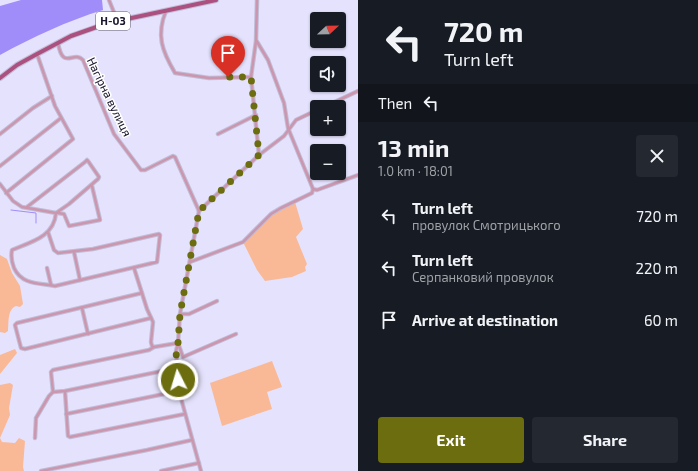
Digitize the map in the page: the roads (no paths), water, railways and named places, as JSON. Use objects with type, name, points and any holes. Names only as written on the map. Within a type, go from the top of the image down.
[{"type":"main road","name":"Н-03","points":[[0,78],[18,65],[58,43],[117,20],[216,0]]},
{"type":"street","points":[[109,0],[117,20]]},
{"type":"street","points":[[257,0],[256,40],[251,77],[259,155]]},
{"type":"street","points":[[166,10],[162,19],[161,42],[163,52],[175,73],[209,78],[251,77]]},
{"type":"street","points":[[189,262],[243,242],[271,214],[312,194],[313,189],[288,128],[284,103],[268,60],[256,40]]},
{"type":"street","name":"Нагірна вулиця","points":[[58,43],[62,56],[68,59],[77,56],[81,57],[83,60],[114,134],[141,170],[145,170],[173,156],[175,157],[199,211]]},
{"type":"street","points":[[6,193],[73,139],[61,118],[37,54]]},
{"type":"street","points":[[339,100],[358,91]]},
{"type":"street","points":[[0,134],[33,108],[52,96]]},
{"type":"street","points":[[201,471],[180,391],[176,351],[180,314],[199,211],[259,155],[284,136],[288,128],[296,120],[310,113]]},
{"type":"street","points":[[218,134],[256,115]]},
{"type":"street","points":[[0,166],[61,118]]},
{"type":"street","points":[[27,208],[87,160],[99,177],[92,186],[56,213],[54,222],[48,232],[39,239],[11,251],[13,266],[24,280],[55,286],[157,262],[160,235],[74,252],[58,253],[56,252],[48,232]]},
{"type":"street","points":[[313,189],[317,190],[358,175]]},
{"type":"street","points":[[0,184],[13,201],[22,207],[56,213],[61,212],[63,209]]},
{"type":"street","points":[[61,212],[64,214],[68,225],[71,226],[100,220],[92,186]]},
{"type":"street","points":[[74,252],[80,280]]},
{"type":"street","points":[[47,268],[51,285]]},
{"type":"street","points":[[134,268],[149,316],[153,322],[151,342],[152,346],[154,347]]},
{"type":"street","points":[[142,293],[17,323],[15,325],[21,348],[25,349],[151,318]]},
{"type":"street","points":[[180,314],[189,314],[217,301]]},
{"type":"street","points":[[82,308],[88,334]]},
{"type":"street","points":[[178,343],[183,357],[236,334]]},
{"type":"street","points":[[53,392],[52,370],[178,343]]},
{"type":"street","points":[[35,438],[36,418],[53,392],[65,391],[177,368]]},
{"type":"street","points":[[65,391],[68,436],[70,437],[185,414]]},
{"type":"street","points":[[66,414],[180,391]]},
{"type":"street","points":[[41,471],[192,440]]},
{"type":"street","points":[[161,471],[199,463]]},
{"type":"waterway","points":[[11,210],[36,213],[36,223]]}]
